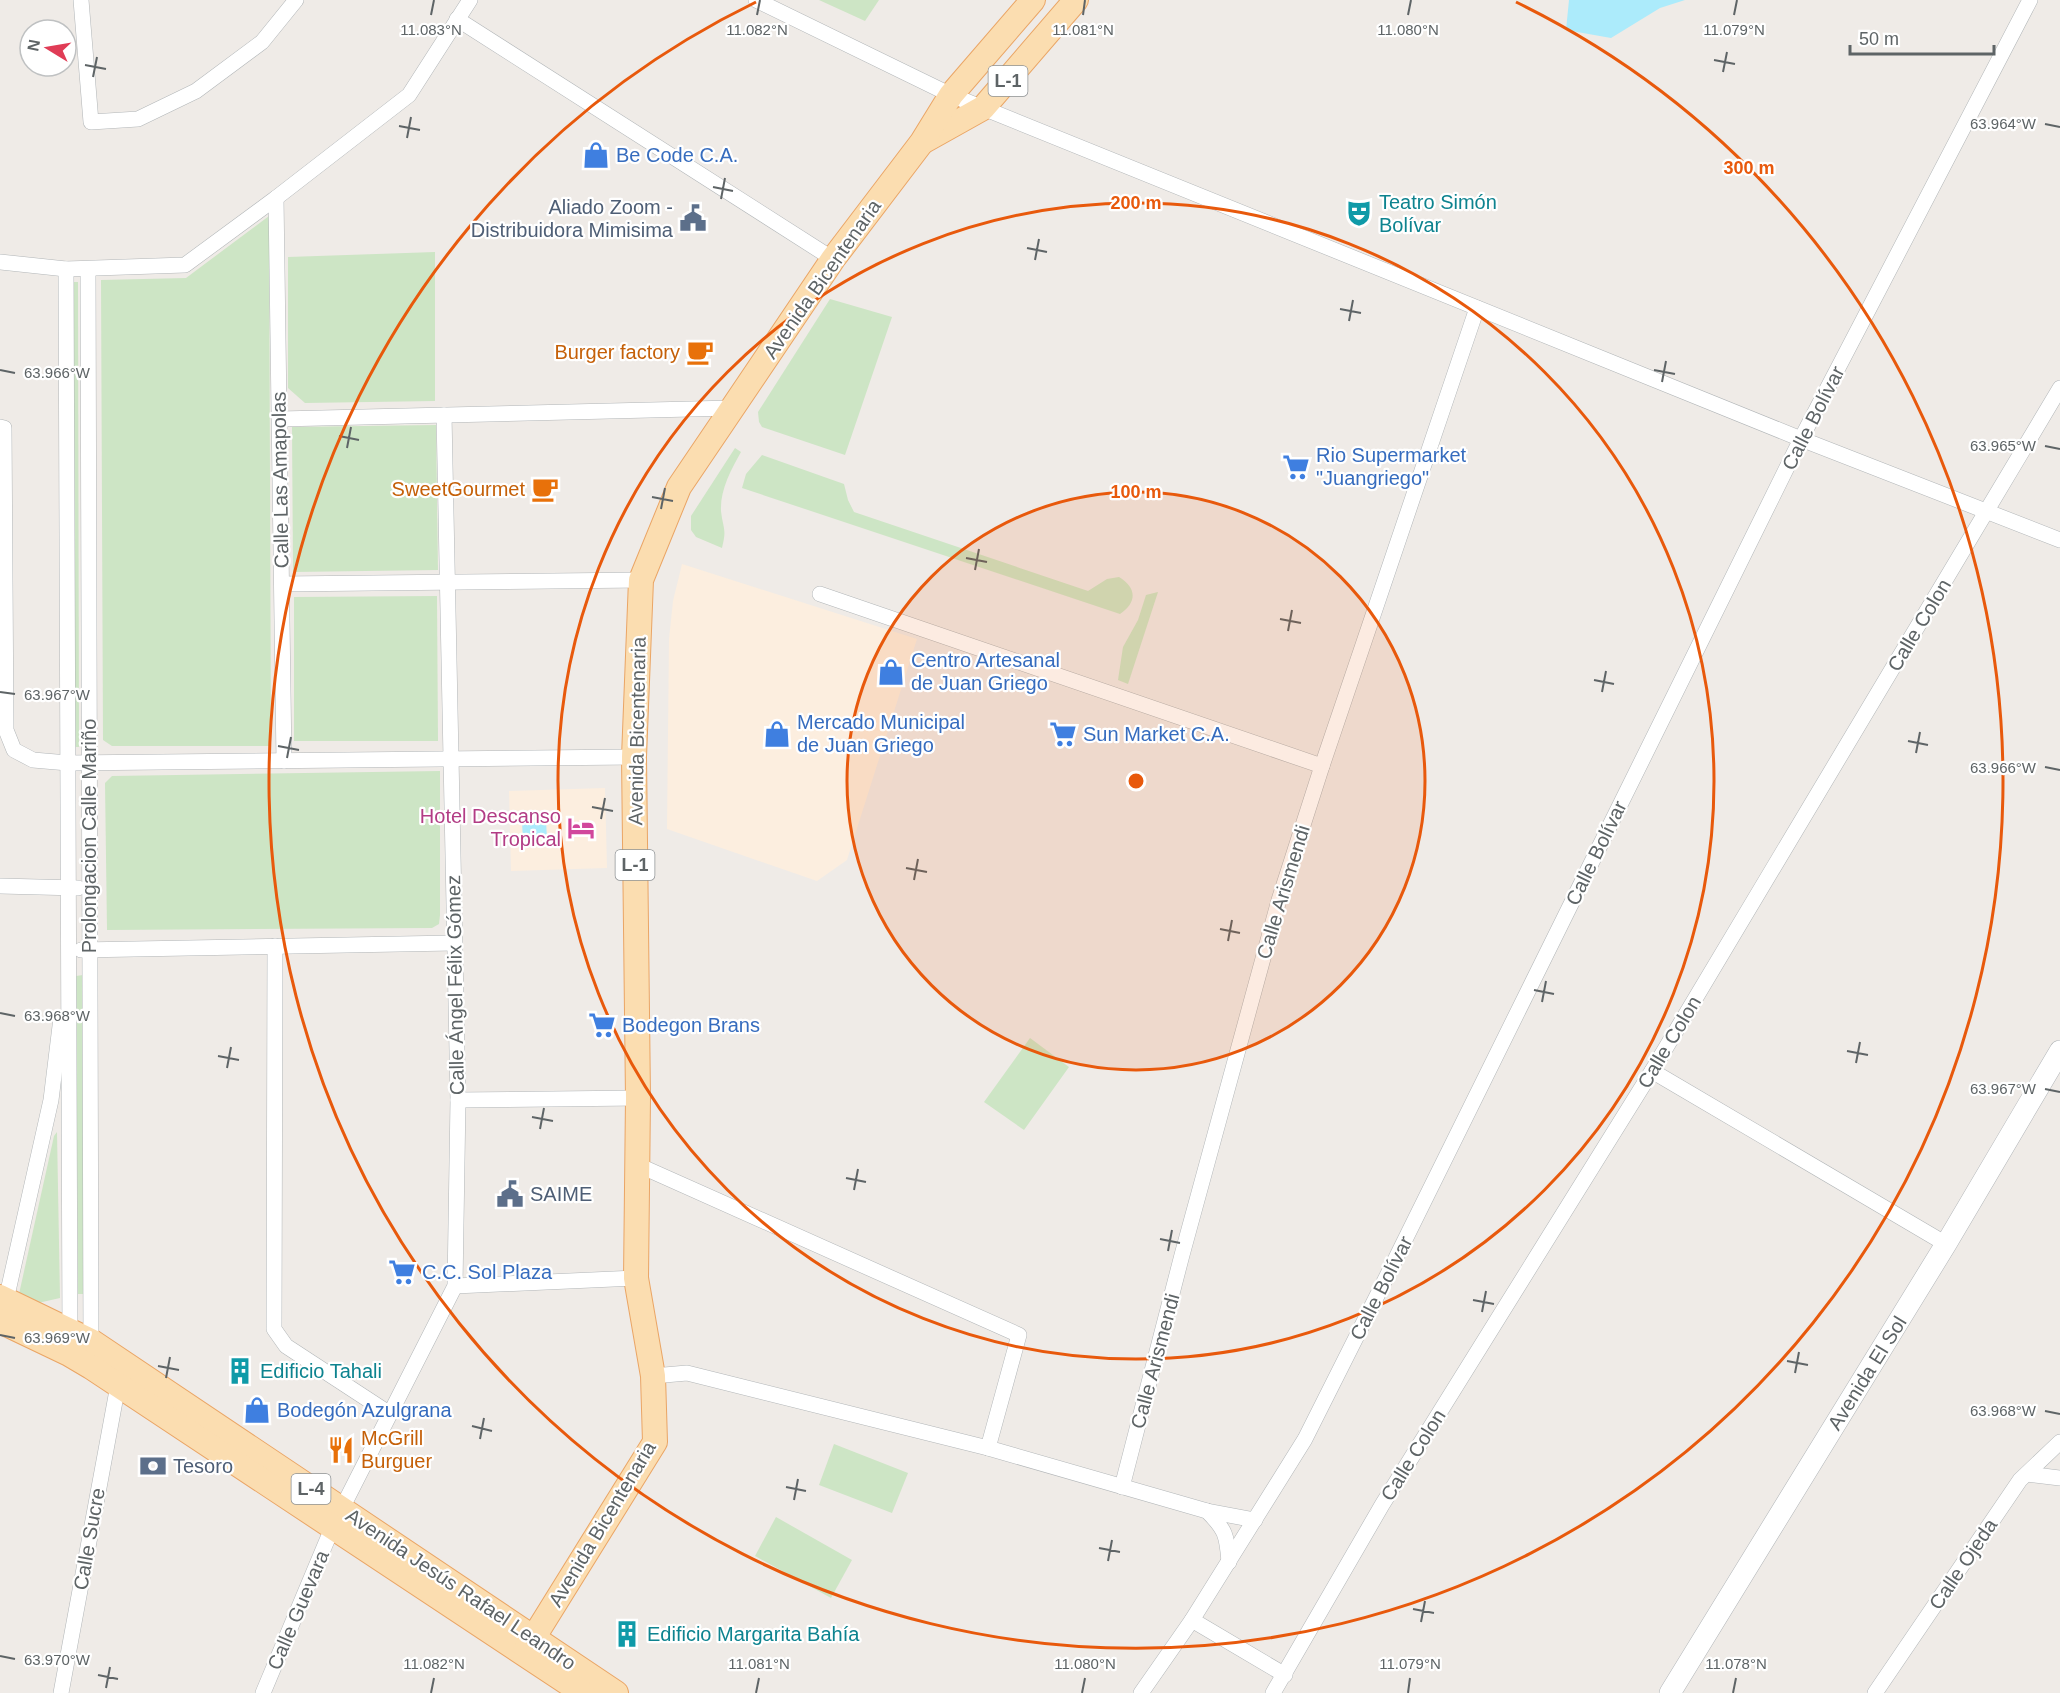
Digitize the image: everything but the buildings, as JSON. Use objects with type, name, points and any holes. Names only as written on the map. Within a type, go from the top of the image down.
[{"type":"main road","name":"Avenida Bicentenaria","points":[[529,1646],[655,1442],[653,1376],[636,1278],[638,1098],[634,757],[641,580],[679,487],[732,408],[833,259],[922,142],[951,95],[1033,0]]},
{"type":"main road","name":"Avenida Bicentenaria","points":[[922,142],[983,108],[1076,0]]},
{"type":"main road","name":"Avenida Jesús Rafael Leandro","points":[[2,1306],[69,1354],[337,1518]]},
{"type":"main road","name":"Avenida Jesús Rafael Leandro","points":[[2,1306],[70,1329],[91,1341],[337,1518],[529,1646],[616,1693]]},
{"type":"main road","name":"Avenida Jesús Rafael Leandro","points":[[529,1646],[583,1693]]},
{"type":"street","points":[[81,0],[91,122],[138,119],[196,91],[262,42],[296,0]]},
{"type":"street","points":[[0,262],[66,269],[185,265],[276,198],[409,94],[470,0]]},
{"type":"street","points":[[756,0],[951,95],[1801,439],[2060,540]]},
{"type":"street","name":"Calle Bolívar","points":[[1141,1693],[1192,1620],[1305,1438],[1801,439],[2030,0]]},
{"type":"street","points":[[457,20],[833,259]]},
{"type":"street","name":"Calle Las Amapolas","points":[[276,198],[284,761]]},
{"type":"street","name":"Prolongacion Calle Mariño","points":[[88,268],[91,1367]]},
{"type":"street","name":"Prolongacion Calle Mariño","points":[[66,269],[69,1354]]},
{"type":"street","name":"Calle Arismendi","points":[[1122,1487],[1179,1266],[1279,900],[1322,766],[1478,308]]},
{"type":"street","name":"Calle Colon","points":[[1273,1693],[1382,1505],[1652,1071],[2060,388]]},
{"type":"street","points":[[280,419],[732,408]]},
{"type":"street","name":"Calle Ángel Félix Gómez","points":[[337,1518],[455,1286],[458,1101],[444,415]]},
{"type":"street","points":[[0,427],[4,428],[6,730],[14,750],[33,760],[89,763],[634,757]]},
{"type":"street","points":[[282,584],[447,584],[641,580]]},
{"type":"street","points":[[820,594],[1322,766]]},
{"type":"street","points":[[0,886],[89,889]]},
{"type":"street","points":[[2,1306],[51,1100],[68,950],[453,943]]},
{"type":"street","points":[[275,946],[274,1329],[286,1346],[390,1414]]},
{"type":"street","name":"Avenida El Sol","points":[[1670,1693],[1946,1244],[2060,1051]]},
{"type":"street","points":[[1652,1071],[1946,1244]]},
{"type":"street","points":[[458,1101],[638,1098]]},
{"type":"street","points":[[638,1166],[1019,1335],[987,1448]]},
{"type":"street","points":[[455,1286],[636,1278]]},
{"type":"street","points":[[653,1376],[687,1372],[987,1448],[1207,1511],[1255,1520]]},
{"type":"street","name":"Calle Sucre","points":[[61,1693],[118,1385]]},
{"type":"street","name":"Calle Ojeda","points":[[1875,1693],[2020,1480],[2060,1442]]},
{"type":"street","points":[[2026,1474],[2060,1478]]},
{"type":"street","points":[[1207,1511],[1222,1526],[1228,1547],[1229,1562]]},
{"type":"street","name":"Calle Guevara","points":[[262,1693],[337,1518]]},
{"type":"street","points":[[1192,1620],[1285,1675]]},
{"type":"shaded area","name":"Mercado Municipal de Juan Griego","points":[[682,564],[917,639],[847,860],[817,881],[667,829],[669,639],[673,601]]},
{"type":"shaded area","points":[[605,788],[607,868],[511,871],[509,791]]},
{"type":"green space","points":[[819,0],[879,0],[865,21]]},
{"type":"green space","points":[[269,216],[271,746],[112,746],[103,740],[101,280],[186,278]]},
{"type":"green space","points":[[435,252],[435,401],[305,403],[288,388],[288,257]]},
{"type":"green space","points":[[73,282],[78,282],[79,747],[74,747]]},
{"type":"green space","points":[[830,299],[892,317],[845,455],[762,427],[758,412]]},
{"type":"green space","points":[[436,425],[438,570],[293,572],[292,427]]},
{"type":"green space","points":[[735,448],[741,452],[722,495],[721,511],[724,532],[722,548],[696,537],[691,530],[691,516]]},
{"type":"green space","points":[[762,455],[844,484],[854,512],[1088,591],[1107,579],[1119,577],[1132,590],[1132,600],[1120,614],[742,488],[746,474]]},
{"type":"green space","points":[[1158,592],[1128,684],[1118,680],[1123,647],[1138,620],[1146,595]]},
{"type":"green space","points":[[437,596],[438,741],[294,741],[294,597]]},
{"type":"green space","points":[[440,771],[440,915],[439,924],[432,928],[107,930],[105,783],[112,776]]},
{"type":"green space","points":[[83,975],[85,1294],[78,1294],[76,976]]},
{"type":"green space","points":[[1030,1038],[1069,1067],[1024,1130],[984,1102]]},
{"type":"green space","points":[[57,1132],[60,1298],[38,1303],[19,1294],[54,1136]]},
{"type":"green space","points":[[834,1444],[908,1473],[892,1513],[819,1485]]},
{"type":"green space","points":[[776,1517],[852,1560],[831,1598],[755,1556]]},
{"type":"water","points":[[1569,0],[1685,0],[1660,8],[1611,38],[1566,30]]},
{"type":"water","points":[[546,821],[547,838],[523,840],[522,823]]},
{"type":"place","name":"Be Code C.A.","points":[[596,155]]},
{"type":"place","name":"Teatro Simón Bolívar","points":[[1359,213]]},
{"type":"place","name":"Aliado Zoom - Distribuidora Mimisima","points":[[693,218]]},
{"type":"place","name":"Burger factory","points":[[700,352]]},
{"type":"place","name":"Rio Supermarket \"Juangriego\"","points":[[1296,467]]},
{"type":"place","name":"SweetGourmet","points":[[545,489]]},
{"type":"place","name":"Centro Artesanal de Juan Griego","points":[[891,672]]},
{"type":"place","name":"Mercado Municipal de Juan Griego","points":[[777,734]]},
{"type":"place","name":"Sun Market C.A.","points":[[1063,734]]},
{"type":"place","name":"Hotel Descanso Tropical","points":[[581,828]]},
{"type":"place","name":"Bodegon Brans","points":[[602,1025]]},
{"type":"place","name":"SAIME","points":[[510,1194]]},
{"type":"place","name":"C.C. Sol Plaza","points":[[402,1272]]},
{"type":"place","name":"Edificio Tahali","points":[[240,1371]]},
{"type":"place","name":"Bodegón Azulgrana","points":[[257,1410]]},
{"type":"place","name":"McGrill Burguer","points":[[341,1450]]},
{"type":"place","name":"Tesoro","points":[[153,1466]]},
{"type":"place","name":"Edificio Margarita Bahía","points":[[627,1634]]}]
